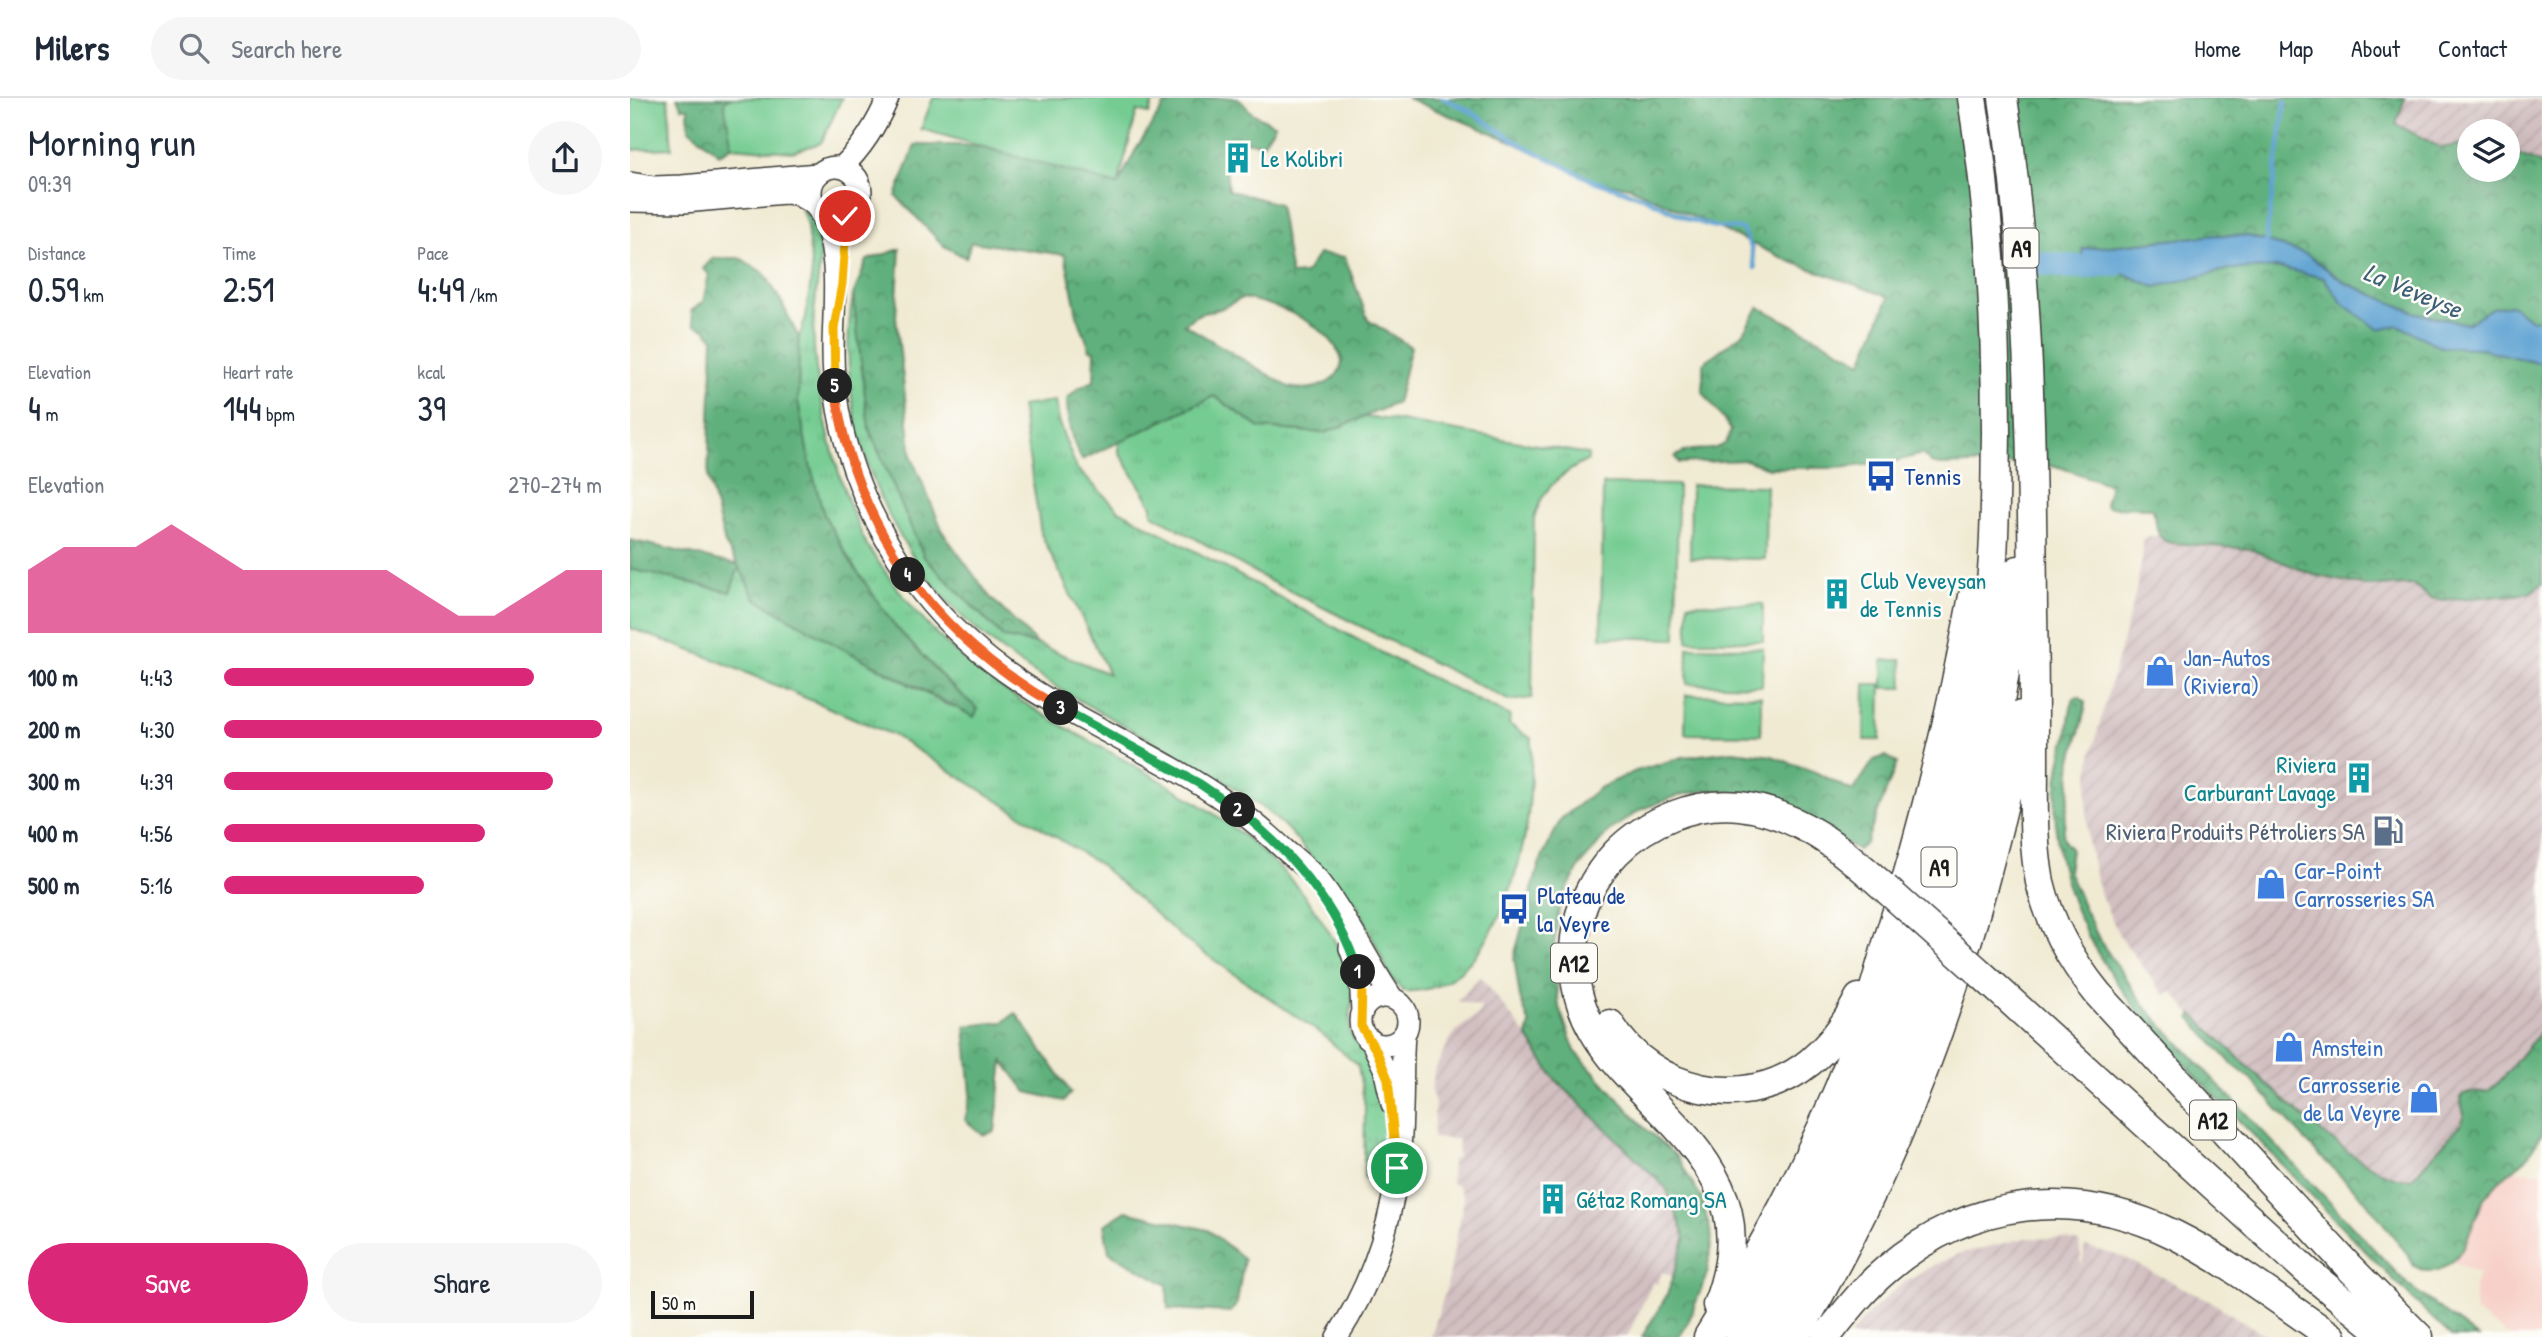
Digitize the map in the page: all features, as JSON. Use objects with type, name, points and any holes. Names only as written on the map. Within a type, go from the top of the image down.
[{"type":"highway","name":"A9","points":[[1739,1337],[1771,1283],[1828,1169],[1870,1075],[1917,946],[1952,813],[1974,704],[1990,589],[1996,362],[1989,226],[1972,98]]},
{"type":"highway","name":"A9","points":[[1768,1337],[1825,1233],[1867,1144],[1910,1038],[1950,920],[1975,825],[1993,740],[2029,494],[2021,239],[2003,98]]},
{"type":"highway","points":[[1706,1337],[1767,1240],[1820,1132],[1856,1045],[1919,836],[1961,653],[1991,493]]},
{"type":"highway","points":[[1795,1337],[1841,1254],[1888,1157],[1937,1036],[1972,926],[2006,792],[2025,683],[2029,623],[2029,494]]},
{"type":"highway","name":"A12","points":[[2029,494],[2035,848],[2042,888],[2056,928],[2071,957],[2098,994],[2349,1267],[2419,1337]]},
{"type":"highway","name":"A12","points":[[1706,1337],[1728,1268],[1730,1232],[1726,1204],[1702,1159],[1611,1059],[1590,1026],[1577,990],[1574,962],[1576,931],[1584,905],[1601,871],[1618,851],[1658,822],[1682,812],[1723,806],[1765,811],[1805,827],[1845,853],[1883,898],[1977,982],[2307,1271],[2387,1337]]},
{"type":"highway","name":"A12","points":[[1883,898],[1806,848],[1778,834],[1742,825],[1724,824],[1695,828],[1675,835],[1648,850],[1624,872],[1612,890],[1602,909],[1594,938],[1595,982],[1601,1004],[1614,1030],[1628,1049],[1655,1071],[1695,1088],[1718,1091],[1752,1089],[1793,1074],[1821,1052],[1846,1021],[1886,946]]},
{"type":"highway","name":"A12","points":[[1977,982],[2320,1300],[2365,1337]]},
{"type":"highway","points":[[1826,1337],[1871,1284],[1928,1239],[1979,1216],[2013,1208],[2050,1205],[2104,1210],[2140,1220],[2174,1234],[2233,1268],[2332,1337]]},
{"type":"main road","points":[[842,167],[853,157],[877,123],[888,98]]},
{"type":"main road","points":[[834,328],[842,284],[846,227],[859,202],[863,174],[877,136],[877,123]]},
{"type":"main road","points":[[630,184],[653,187],[682,186],[818,174],[829,167],[842,167],[856,176],[861,187]]},
{"type":"main road","points":[[818,174],[811,188],[816,207],[831,238],[833,352],[838,408],[848,451],[861,487],[896,556],[939,615],[974,649],[1018,682],[1200,784],[1233,806],[1285,850],[1318,880],[1332,899],[1393,999]]},
{"type":"main road","points":[[630,201],[684,202],[785,193],[796,194],[836,217],[853,211]]},
{"type":"main road","points":[[1285,850],[1322,900],[1348,944],[1360,976],[1361,1026],[1364,1034],[1371,1040],[1387,1045],[1404,1034]]},
{"type":"main road","points":[[1337,1337],[1358,1301],[1377,1257],[1390,1216],[1402,1110],[1401,1067],[1404,1034],[1408,1025],[1407,1014],[1401,1004],[1384,997],[1375,999],[1362,1012]]},
{"type":"main road","points":[[1371,1040],[1388,1079],[1397,1168]]},
{"type":"shaded area","points":[[2405,98],[2542,100],[2542,164],[2520,155],[2520,119],[2457,119],[2457,145],[2441,148],[2396,124]]},
{"type":"shaded area","points":[[2158,535],[2165,542],[2250,549],[2314,575],[2345,583],[2414,586],[2430,598],[2442,600],[2529,593],[2542,584],[2542,1029],[2501,1080],[2488,1091],[2471,1092],[2460,1098],[2464,1114],[2462,1123],[2412,1178],[2406,1180],[2392,1177],[2374,1170],[2347,1153],[2248,1067],[2211,1029],[2194,1014],[2191,1015],[2172,991],[2164,995],[2119,935],[2099,891],[2088,842],[2087,796],[2091,756],[2136,591],[2142,559],[2142,540]]},
{"type":"shaded area","points":[[1480,976],[1527,1036],[1554,1078],[1666,1188],[1685,1239],[1673,1276],[1662,1272],[1658,1284],[1653,1282],[1627,1337],[1431,1337],[1447,1286],[1464,1199],[1458,1186],[1451,1183],[1452,1159],[1457,1159],[1458,1139],[1433,1138],[1435,1103],[1431,1091],[1434,1072],[1449,1041],[1457,1030],[1479,1014],[1481,1007],[1458,1001]]},
{"type":"shaded area","points":[[2514,1170],[2542,1173],[2542,1337],[2511,1337],[2476,1312],[2474,1286],[2479,1274],[2453,1261],[2464,1247],[2484,1198],[2498,1182]]},
{"type":"shaded area","points":[[2026,1238],[2079,1242],[2082,1267],[2085,1246],[2123,1257],[2213,1303],[2268,1337],[1848,1337],[1871,1311],[1899,1286],[1927,1269],[1958,1254]]},
{"type":"green space","points":[[630,98],[668,98],[672,148],[630,150]]},
{"type":"green space","points":[[677,98],[729,98],[724,102],[732,147],[719,154],[689,129],[688,108],[682,108]]},
{"type":"green space","points":[[729,98],[842,98],[821,143],[792,152],[732,147],[724,102]]},
{"type":"green space","points":[[933,98],[1162,98],[1159,103],[1153,102],[1149,114],[1137,111],[1118,185],[921,129]]},
{"type":"green space","points":[[1169,98],[1238,98],[1252,113],[1275,125],[1263,144],[1237,140],[1226,165],[1228,190],[1279,204],[1291,275],[1305,274],[1318,254],[1345,257],[1368,320],[1411,347],[1397,403],[1325,433],[1260,428],[1214,396],[1082,460],[1070,431],[1067,399],[1078,388],[1094,381],[1095,351],[1090,350],[1077,315],[1065,255],[971,242],[966,258],[944,246],[896,196],[915,145],[964,145],[990,149],[1118,185],[1135,151]],"holes":[[[1242,298],[1286,311],[1315,326],[1327,336],[1342,361],[1335,376],[1314,387],[1289,387],[1184,324],[1199,314],[1220,309]]]},
{"type":"green space","points":[[1407,98],[2405,98],[2396,124],[2441,148],[2457,145],[2457,182],[2520,182],[2520,155],[2542,164],[2542,319],[2532,320],[2511,305],[2492,308],[2467,324],[2416,313],[2346,283],[2306,254],[2248,236],[2216,235],[2083,249],[2084,273],[2115,270],[2155,287],[2230,269],[2282,268],[2324,278],[2343,304],[2398,324],[2441,347],[2478,348],[2542,364],[2542,584],[2529,593],[2442,600],[2430,598],[2414,585],[2366,586],[2314,575],[2250,549],[2171,543],[2158,533],[2152,508],[2108,507],[2105,504],[2110,488],[2108,484],[2059,467],[2000,463],[1940,465],[1931,463],[1922,454],[1893,462],[1838,468],[1768,468],[1746,460],[1679,463],[1675,457],[1681,453],[1720,447],[1726,443],[1731,430],[1703,392],[1703,363],[1742,334],[1759,307],[1862,362],[1889,297],[1789,261],[1630,187],[1596,182],[1511,141]]},
{"type":"green space","points":[[801,208],[815,223],[820,243],[814,350],[822,404],[840,476],[867,545],[918,614],[963,659],[1014,696],[1179,791],[1231,826],[1278,867],[1319,916],[1333,937],[1351,976],[1353,989],[1350,1031],[1353,1039],[1371,1061],[1381,1090],[1384,1120],[1381,1182],[1364,1178],[1365,1106],[1358,1066],[1323,1035],[1185,940],[1099,864],[893,735],[716,660],[630,628],[630,569],[730,592],[739,566],[755,598],[947,705],[977,709],[946,681],[895,626],[852,564],[824,515],[809,461],[798,401],[799,338],[806,316],[812,272],[807,225]]},
{"type":"green space","points":[[900,249],[896,317],[912,458],[944,534],[990,597],[1037,644],[1004,638],[924,557],[869,429],[853,295],[867,260]]},
{"type":"green space","points":[[713,258],[740,258],[765,274],[781,301],[799,338],[798,401],[809,461],[824,515],[852,564],[895,626],[946,681],[978,709],[974,717],[836,645],[755,598],[739,567],[730,592],[630,569],[630,540],[738,565],[725,544],[708,476],[713,338],[705,329],[694,325],[691,311],[703,302],[709,274],[703,269]]},
{"type":"green space","points":[[853,295],[869,429],[924,557],[1004,638],[1037,644],[1109,674],[1041,534],[1021,406],[1055,401],[1058,421],[1077,469],[1119,510],[1395,660],[1510,716],[1509,724],[1532,739],[1525,835],[1511,886],[1488,938],[1452,978],[1429,988],[1403,991],[1391,978],[1357,904],[1347,901],[1277,819],[1218,777],[1041,677],[1000,649],[962,617],[929,579],[901,537],[878,492],[861,444],[851,395],[848,345]]},
{"type":"green space","points":[[1214,396],[1260,428],[1325,433],[1363,417],[1395,420],[1588,454],[1588,460],[1569,471],[1547,490],[1534,519],[1532,698],[1510,701],[1270,581],[1152,514],[1152,506],[1119,452],[1119,442]]},
{"type":"green space","points":[[1603,484],[1678,485],[1676,639],[1601,637]]},
{"type":"green space","points":[[1691,485],[1766,486],[1765,559],[1690,558]]},
{"type":"green space","points":[[1688,603],[1763,604],[1763,641],[1688,641]]},
{"type":"green space","points":[[1688,647],[1763,648],[1762,686],[1687,684]]},
{"type":"green space","points":[[1883,660],[1902,660],[1903,688],[1883,688]]},
{"type":"green space","points":[[1865,684],[1881,684],[1880,740],[1864,740]]},
{"type":"green space","points":[[1686,695],[1761,696],[1761,735],[1685,734]]},
{"type":"green space","points":[[2079,697],[2085,702],[2085,710],[2072,760],[2063,834],[2071,850],[2068,871],[2100,941],[2147,1009],[2408,1285],[2478,1337],[2452,1337],[2405,1292],[2185,1065],[2144,1019],[2108,970],[2079,918],[2061,862],[2055,803],[2071,708],[2074,698]]},
{"type":"green space","points":[[1733,751],[1772,756],[1815,772],[1853,791],[1874,760],[1885,756],[1897,763],[1866,843],[1858,850],[1763,796],[1710,790],[1680,795],[1642,809],[1609,831],[1580,866],[1560,902],[1553,952],[1559,1007],[1575,1051],[1645,1128],[1677,1157],[1701,1197],[1712,1237],[1707,1274],[1687,1325],[1679,1337],[1642,1337],[1667,1295],[1685,1239],[1680,1223],[1666,1188],[1554,1078],[1527,1036],[1530,1025],[1520,998],[1514,957],[1539,864],[1561,819],[1599,788],[1636,771],[1683,757]]},
{"type":"green space","points":[[1016,1013],[1071,1093],[1064,1101],[1027,1092],[1003,1061],[995,1131],[983,1135],[965,1120],[971,1094],[965,1026],[1003,1022]]},
{"type":"green space","points":[[2193,1014],[2299,1113],[2333,1140],[2364,1162],[2391,1176],[2412,1178],[2462,1123],[2464,1114],[2460,1098],[2463,1094],[2488,1091],[2501,1080],[2542,1029],[2542,1134],[2526,1159],[2498,1182],[2484,1198],[2464,1247],[2453,1261],[2438,1271],[2424,1271],[2414,1266],[2365,1200],[2190,1018]]},
{"type":"green space","points":[[1126,1211],[1208,1230],[1244,1259],[1237,1303],[1231,1312],[1168,1309],[1167,1285],[1109,1252],[1104,1225]]},
{"type":"water","points":[[2216,235],[2248,236],[2306,254],[2346,283],[2416,313],[2467,324],[2492,308],[2511,305],[2532,320],[2542,319],[2542,364],[2478,348],[2441,347],[2398,325],[2378,329],[2343,304],[2324,278],[2282,268],[2230,269],[2155,287],[2115,270],[2084,273],[2082,249]]},
{"type":"waterway","points":[[1443,98],[1468,110],[1515,141],[1591,180],[1643,197],[1688,219],[1715,227],[1742,229],[1751,247],[1755,268]]},
{"type":"waterway","points":[[2265,247],[2285,102]]},
{"type":"waterway","name":"La Veveyse","points":[[1984,246],[2045,264],[2083,267],[2116,264]]},
{"type":"place","name":"Le Kolibri","points":[[1238,158]]},
{"type":"place","name":"Tennis","points":[[1881,476]]},
{"type":"place","name":"Club Veveysan de Tennis","points":[[1837,594]]},
{"type":"place","name":"Jan-Autos (Riviera)","points":[[2160,671]]},
{"type":"place","name":"Riviera Carburant Lavage","points":[[2359,778]]},
{"type":"place","name":"Riviera Produits Pétroliers SA","points":[[2388,831]]},
{"type":"place","name":"Car-Point Carrosseries SA","points":[[2271,884]]},
{"type":"place","name":"Plateau de la Veyre","points":[[1514,909]]},
{"type":"place","name":"Amstein","points":[[2289,1047]]},
{"type":"place","name":"Carrosserie de la Veyre","points":[[2424,1098]]},
{"type":"place","name":"Gétaz Romang SA","points":[[1553,1199]]},
{"type":"route","points":[[845,216],[853,211],[846,227],[840,301],[834,328],[835,388],[848,451],[865,498],[885,539],[939,615],[997,667],[1038,695],[1200,784],[1233,806],[1285,850],[1339,927],[1360,976],[1361,1026],[1364,1034],[1371,1040],[1388,1079],[1397,1168]]}]
